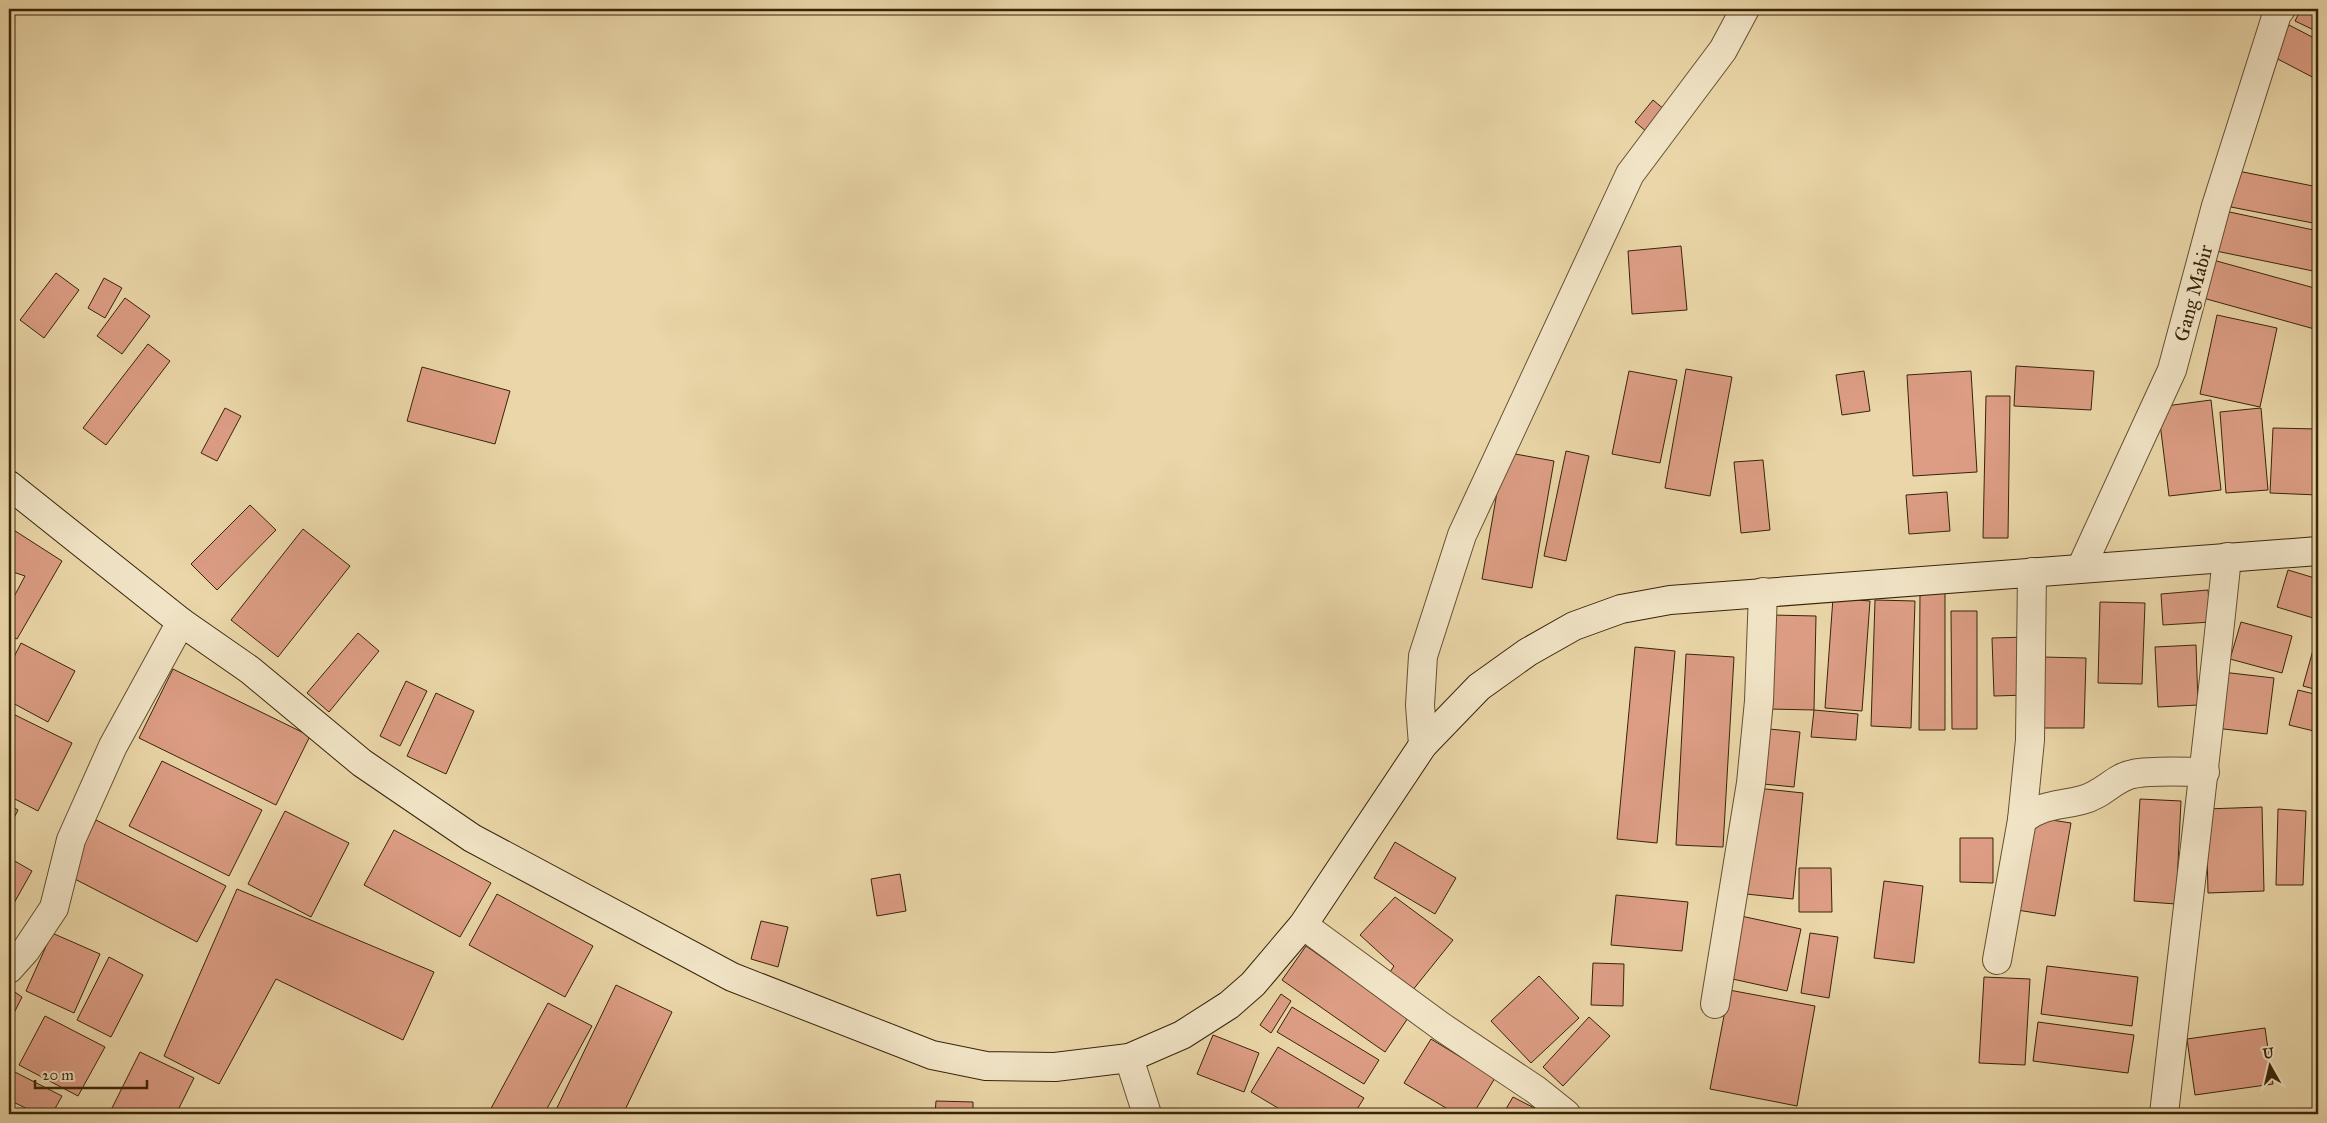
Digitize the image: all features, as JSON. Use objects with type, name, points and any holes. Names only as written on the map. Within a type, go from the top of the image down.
[{"type":"street","points":[[1423,745],[1420,705],[1423,656],[1462,535],[1630,174],[1723,50],[1745,9]]},
{"type":"street","name":"Gang Mabir","points":[[2081,568],[2172,370],[2216,206],[2277,14],[2281,9]]},
{"type":"street","points":[[9,485],[181,622],[250,670],[362,763],[472,838],[732,977],[932,1055],[986,1066],[1055,1067],[1129,1058],[1182,1035],[1229,1005],[1254,984],[1303,925],[1423,745],[1479,687],[1528,652],[1574,626],[1620,609],[1670,600],[2318,551]]},
{"type":"street","points":[[2164,1114],[2191,872],[2205,772],[2227,557]]},
{"type":"street","points":[[1997,960],[2022,820],[2030,740],[2032,572]]},
{"type":"street","points":[[1714,1004],[1751,783],[1758,701],[1763,592]]},
{"type":"street","points":[[9,969],[26,950],[54,908],[71,840],[112,746],[181,622]]},
{"type":"street","points":[[2022,820],[2034,811],[2059,803],[2083,800],[2103,792],[2116,780],[2132,774],[2205,772]]},
{"type":"street","points":[[1303,925],[1442,1028],[1536,1090],[1566,1114]]},
{"type":"street","points":[[1129,1058],[1147,1114]]},
{"type":"building","points":[[2301,9],[2318,9],[2318,32],[2295,21]]},
{"type":"building","points":[[2289,25],[2318,40],[2318,80],[2272,56]]},
{"type":"building","points":[[1653,100],[1671,115],[1653,137],[1635,122]]},
{"type":"building","points":[[2238,171],[2318,187],[2318,224],[2231,207]]},
{"type":"building","points":[[2225,211],[2318,231],[2318,272],[2216,251]]},
{"type":"building","points":[[1681,246],[1687,310],[1632,314],[1628,251]]},
{"type":"building","points":[[2213,260],[2318,289],[2318,330],[2203,298]]},
{"type":"building","points":[[56,273],[79,290],[44,338],[20,320]]},
{"type":"building","points":[[104,278],[122,288],[105,318],[88,308]]},
{"type":"building","points":[[125,298],[150,316],[122,354],[97,336]]},
{"type":"building","points":[[2217,315],[2277,328],[2260,407],[2200,394]]},
{"type":"building","points":[[148,344],[170,361],[106,445],[83,428]]},
{"type":"building","points":[[2016,366],[2094,371],[2091,410],[2014,406]]},
{"type":"building","points":[[422,367],[510,391],[495,444],[407,421]]},
{"type":"building","points":[[1686,369],[1732,377],[1710,496],[1665,488]]},
{"type":"building","points":[[1629,371],[1677,380],[1660,463],[1612,454]]},
{"type":"building","points":[[1864,371],[1870,411],[1842,415],[1836,375]]},
{"type":"building","points":[[1971,371],[1977,472],[1913,476],[1907,375]]},
{"type":"building","points":[[1986,396],[2010,396],[2008,538],[1983,538]]},
{"type":"building","points":[[2211,400],[2221,490],[2169,496],[2158,407]]},
{"type":"building","points":[[225,408],[241,416],[217,461],[201,453]]},
{"type":"building","points":[[2261,408],[2268,490],[2226,493],[2220,412]]},
{"type":"building","points":[[2273,428],[2318,429],[2318,495],[2270,493]]},
{"type":"building","points":[[1566,451],[1589,456],[1566,561],[1544,556]]},
{"type":"building","points":[[1504,452],[1554,461],[1532,588],[1482,579]]},
{"type":"building","points":[[1763,460],[1770,530],[1741,533],[1734,462]]},
{"type":"building","points":[[1947,492],[1950,531],[1909,534],[1906,495]]},
{"type":"building","points":[[250,505],[276,530],[217,590],[191,564]]},
{"type":"building","points":[[9,527],[62,561],[17,639],[9,635],[9,606],[25,576],[13,572],[9,579]]},
{"type":"building","points":[[303,529],[350,566],[278,657],[231,620]]},
{"type":"building","points":[[2288,570],[2318,579],[2318,600],[2313,618],[2277,607]]},
{"type":"building","points":[[2208,590],[2211,622],[2163,625],[2161,594]]},
{"type":"building","points":[[1920,592],[1945,592],[1945,730],[1919,730]]},
{"type":"building","points":[[1833,598],[1870,601],[1862,711],[1825,708]]},
{"type":"building","points":[[1875,600],[1915,601],[1911,728],[1871,726]]},
{"type":"building","points":[[2100,602],[2145,603],[2142,684],[2098,683]]},
{"type":"building","points":[[1951,611],[1977,611],[1977,729],[1952,729]]},
{"type":"building","points":[[1771,615],[1816,616],[1814,710],[1769,709]]},
{"type":"building","points":[[2241,622],[2292,636],[2282,673],[2230,659]]},
{"type":"building","points":[[358,633],[379,651],[329,712],[307,693]]},
{"type":"building","points":[[2027,637],[2028,695],[1994,696],[1992,638]]},
{"type":"building","points":[[21,643],[75,671],[48,722],[9,701],[9,667]]},
{"type":"building","points":[[2315,643],[2318,643],[2318,690],[2303,686]]},
{"type":"building","points":[[2196,645],[2198,705],[2158,707],[2155,647]]},
{"type":"building","points":[[1635,647],[1675,651],[1657,843],[1617,839]]},
{"type":"building","points":[[1686,654],[1734,657],[1723,847],[1676,845]]},
{"type":"building","points":[[2043,657],[2086,658],[2084,728],[2041,728]]},
{"type":"building","points":[[173,669],[310,736],[276,805],[139,738]]},
{"type":"building","points":[[2222,672],[2274,678],[2267,734],[2215,728]]},
{"type":"building","points":[[406,681],[427,691],[400,746],[380,736]]},
{"type":"building","points":[[2298,690],[2318,695],[2318,732],[2289,725]]},
{"type":"building","points":[[436,693],[474,711],[446,774],[407,756]]},
{"type":"building","points":[[1814,710],[1858,714],[1856,740],[1811,737]]},
{"type":"building","points":[[9,712],[72,743],[38,811],[9,796]]},
{"type":"building","points":[[1769,729],[1800,732],[1794,787],[1763,784]]},
{"type":"building","points":[[162,761],[262,810],[229,876],[129,826]]},
{"type":"building","points":[[1756,788],[1803,793],[1793,899],[1746,894]]},
{"type":"building","points":[[2140,799],[2181,801],[2176,904],[2134,901]]},
{"type":"building","points":[[9,805],[18,810],[9,828]]},
{"type":"building","points":[[2262,807],[2264,891],[2208,893],[2206,809]]},
{"type":"building","points":[[2278,809],[2306,811],[2303,885],[2276,885]]},
{"type":"building","points":[[285,811],[349,843],[311,917],[248,884]]},
{"type":"building","points":[[2032,817],[2071,823],[2055,916],[2017,910]]},
{"type":"building","points":[[96,820],[226,886],[197,942],[67,875]]},
{"type":"building","points":[[394,830],[491,883],[460,937],[364,885]]},
{"type":"building","points":[[1960,838],[1993,838],[1993,883],[1960,882]]},
{"type":"building","points":[[1395,842],[1456,878],[1435,914],[1374,878]]},
{"type":"building","points":[[13,860],[32,871],[9,912],[9,867]]},
{"type":"building","points":[[1799,868],[1831,868],[1832,912],[1799,912]]},
{"type":"building","points":[[900,874],[906,911],[877,916],[871,879]]},
{"type":"building","points":[[1884,881],[1923,886],[1914,963],[1874,958]]},
{"type":"building","points":[[237,889],[434,972],[403,1040],[276,979],[219,1084],[164,1056]]},
{"type":"building","points":[[497,894],[593,946],[565,997],[469,945]]},
{"type":"building","points":[[1616,895],[1688,902],[1682,951],[1611,945]]},
{"type":"building","points":[[1395,897],[1453,940],[1408,996],[1386,978],[1394,966],[1360,935]]},
{"type":"building","points":[[1741,916],[1801,929],[1787,991],[1728,978]]},
{"type":"building","points":[[761,921],[788,927],[778,967],[751,959]]},
{"type":"building","points":[[52,933],[100,954],[74,1013],[26,991]]},
{"type":"building","points":[[1810,933],[1838,937],[1829,998],[1801,993]]},
{"type":"building","points":[[1306,946],[1408,1018],[1385,1052],[1282,980]]},
{"type":"building","points":[[109,957],[143,975],[111,1037],[77,1020]]},
{"type":"building","points":[[1593,963],[1624,964],[1623,1006],[1591,1005]]},
{"type":"building","points":[[2047,966],[2138,977],[2132,1026],[2041,1014]]},
{"type":"building","points":[[1539,976],[1579,1018],[1531,1063],[1491,1021]]},
{"type":"building","points":[[1984,977],[2030,979],[2025,1065],[1979,1063]]},
{"type":"building","points":[[616,985],[672,1012],[623,1114],[554,1114]]},
{"type":"building","points":[[2318,986],[2318,1008],[2316,987]]},
{"type":"building","points":[[9,988],[22,997],[9,1023]]},
{"type":"building","points":[[1729,990],[1815,1006],[1797,1106],[1710,1089]]},
{"type":"building","points":[[1281,994],[1291,1001],[1271,1033],[1260,1025]]},
{"type":"building","points":[[548,1003],[592,1026],[544,1114],[488,1114]]},
{"type":"building","points":[[1292,1007],[1379,1060],[1364,1084],[1277,1032]]},
{"type":"building","points":[[45,1016],[105,1047],[78,1096],[19,1065]]},
{"type":"building","points":[[1589,1017],[1610,1036],[1563,1086],[1543,1067]]},
{"type":"building","points":[[2038,1022],[2134,1035],[2128,1073],[2033,1061]]},
{"type":"building","points":[[2265,1028],[2273,1084],[2195,1095],[2187,1039]]},
{"type":"building","points":[[1213,1035],[1259,1053],[1244,1092],[1197,1074]]},
{"type":"building","points":[[1431,1039],[1495,1078],[1473,1114],[1456,1114],[1404,1083]]},
{"type":"building","points":[[1278,1047],[1364,1098],[1354,1114],[1288,1114],[1251,1092]]},
{"type":"building","points":[[140,1052],[194,1078],[176,1114],[109,1114]]},
{"type":"building","points":[[9,1069],[62,1096],[52,1114],[38,1114],[9,1100]]},
{"type":"building","points":[[1513,1097],[1546,1114],[1503,1114]]},
{"type":"building","points":[[936,1101],[973,1102],[973,1114],[935,1114]]}]
